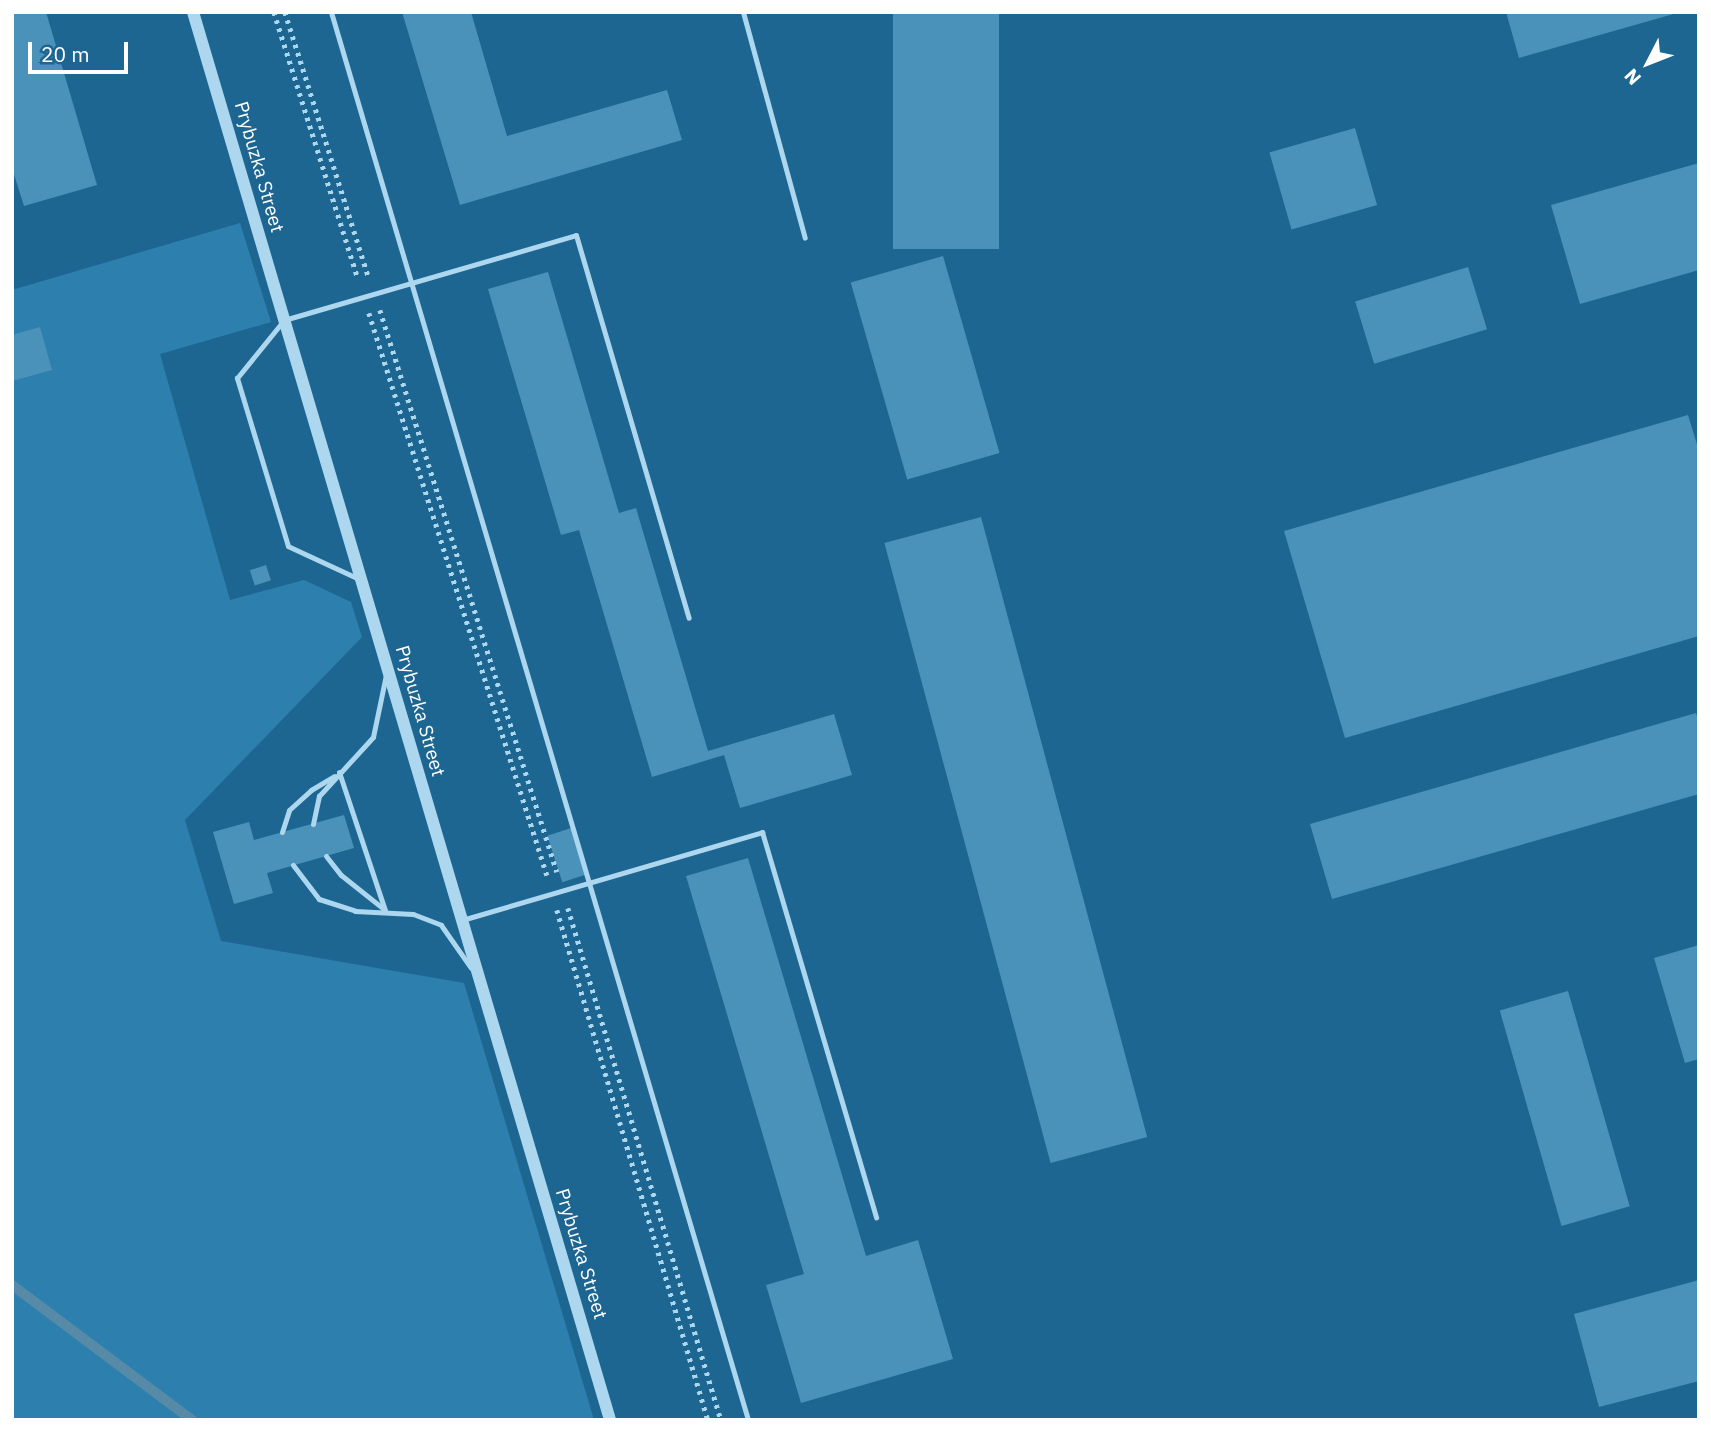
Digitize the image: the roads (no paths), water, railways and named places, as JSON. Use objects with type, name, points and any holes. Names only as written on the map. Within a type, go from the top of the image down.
[{"type":"street","name":"Prybuzka Street","points":[[193,12],[610,1420]]},
{"type":"lane","points":[[331,12],[748,1420]]},
{"type":"lane","points":[[743,12],[805,238]]},
{"type":"lane","points":[[362,580],[288,546],[237,379],[284,320],[576,234],[689,618]]},
{"type":"lane","points":[[313,824],[319,796],[373,737],[387,668]]},
{"type":"lane","points":[[282,832],[289,810],[311,790],[339,772]]},
{"type":"lane","points":[[339,772],[384,910]]},
{"type":"lane","points":[[462,920],[762,832],[876,1218]]},
{"type":"lane","points":[[326,856],[341,875],[384,910]]},
{"type":"lane","points":[[293,865],[319,899],[355,911],[384,910],[412,914],[440,925],[480,979]]},
{"type":"waterway","points":[[12,1285],[192,1420]]}]
